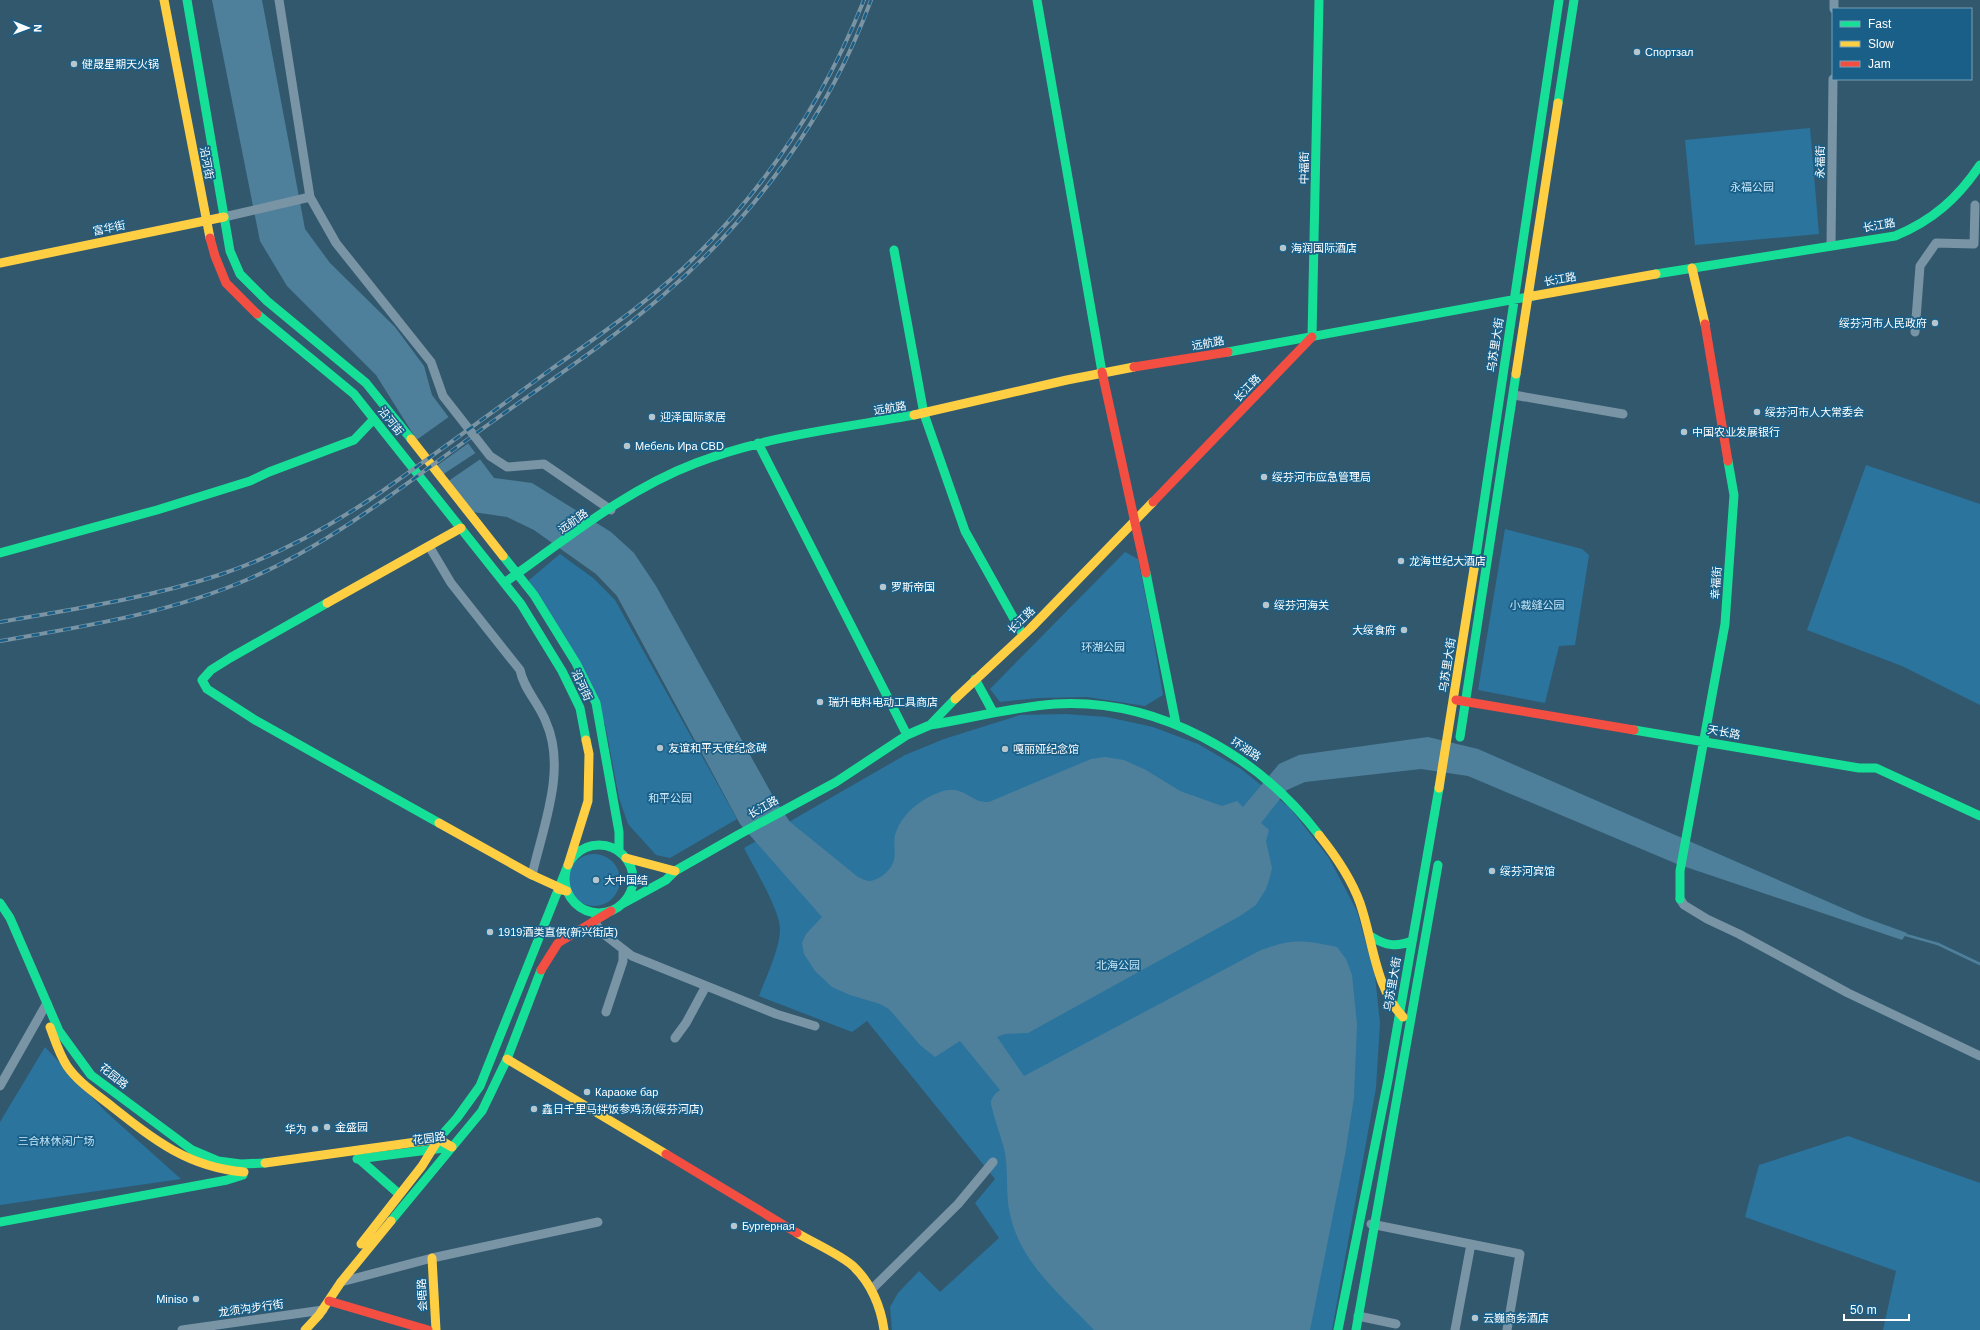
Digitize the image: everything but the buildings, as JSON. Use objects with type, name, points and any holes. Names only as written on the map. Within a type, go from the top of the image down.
[{"type":"main road","name":"沿河街","points":[[164,0],[206,220],[214,256],[226,283],[256,313],[354,394],[521,604],[562,671],[580,708],[589,754],[588,801],[568,865]]},
{"type":"main road","name":"沿河街","points":[[187,0],[230,251],[240,274],[267,301],[366,383],[534,595],[576,663],[596,703],[619,832],[619,851]]},
{"type":"main road","points":[[1037,0],[1102,373],[1136,520],[1176,724]]},
{"type":"main road","name":"中福街","points":[[1312,337],[1319,0]]},
{"type":"main road","name":"乌苏里大街","points":[[1338,1330],[1388,1080],[1398,1014],[1443,770],[1559,0]]},
{"type":"main road","points":[[1458,745],[1514,395],[1574,0]]},
{"type":"main road","name":"长江路","points":[[622,904],[666,880],[675,870],[795,803],[836,782],[907,735],[930,725],[975,679],[1023,635],[1312,337],[1529,296],[1831,245],[1895,236],[1912,230],[1930,220],[1963,190],[1980,165]]},
{"type":"main road","name":"富华街","points":[[0,263],[224,217]]},
{"type":"main road","points":[[894,250],[924,414],[965,531],[1023,635]]},
{"type":"main road","name":"幸福街","points":[[1680,899],[1680,871],[1725,624],[1734,495],[1704,317],[1692,268]]},
{"type":"main road","name":"远航路","points":[[504,583],[640,491],[690,465],[731,450],[758,443],[924,414],[1102,373],[1312,337]]},
{"type":"main road","points":[[0,553],[82,529],[125,519],[244,484],[269,472],[354,440],[374,419]]},
{"type":"main road","points":[[758,443],[907,735]]},
{"type":"main road","points":[[461,528],[230,658],[211,670],[202,680],[206,689],[256,720],[532,875],[562,889],[574,902],[585,910],[598,913],[611,911]]},
{"type":"main road","points":[[975,679],[994,712]]},
{"type":"main road","name":"天长路","points":[[1454,700],[1859,768],[1876,768],[1980,816]]},
{"type":"main road","name":"环湖路","points":[[930,725],[1033,706],[1075,704],[1140,714],[1176,724],[1210,740],[1260,772],[1290,799],[1320,834],[1342,867],[1360,902],[1372,938],[1388,996],[1398,1014],[1410,1022]]},
{"type":"main road","points":[[305,1330],[323,1310],[341,1282],[353,1267],[482,1110],[496,1085],[540,973],[547,958],[558,943],[622,904],[629,896],[633,885],[632,868],[626,858],[619,851],[607,846],[588,847],[576,854],[568,865],[562,889],[480,1086],[457,1118],[438,1139],[422,1166],[357,1248],[353,1267]]},
{"type":"main road","points":[[626,858],[675,870]]},
{"type":"main road","points":[[1356,1330],[1439,858]]},
{"type":"main road","name":"花园路","points":[[0,903],[10,918],[60,1031],[91,1075],[192,1150],[218,1161],[241,1164],[263,1163],[438,1139],[452,1146]]},
{"type":"main road","name":"花园路","points":[[0,918],[70,1071],[82,1083],[179,1156],[208,1168],[250,1172],[452,1146]]},
{"type":"main road","points":[[1372,938],[1388,946],[1401,946],[1412,941]]},
{"type":"main road","points":[[507,1059],[853,1266],[872,1289],[883,1322],[884,1330]]},
{"type":"main road","points":[[358,1158],[400,1194]]},
{"type":"main road","points":[[0,1222],[227,1180],[250,1172]]},
{"type":"main road","name":"会晤路","points":[[432,1258],[436,1330]]},
{"type":"main road","points":[[329,1302],[428,1330]]},
{"type":"street","points":[[279,0],[310,198],[336,243],[431,362],[443,396],[490,456],[507,467],[544,464],[611,510]]},
{"type":"street","name":"永福街","points":[[1831,245],[1833,80]]},
{"type":"street","points":[[224,217],[310,198]]},
{"type":"street","points":[[1915,332],[1920,266],[1936,242],[1974,244],[1975,205]]},
{"type":"street","points":[[1514,395],[1622,414]]},
{"type":"street","points":[[429,546],[452,582],[520,670],[522,682],[546,722],[554,747],[555,779],[532,875]]},
{"type":"street","points":[[1680,899],[1684,906],[1707,919],[1739,934],[1848,993],[1980,1056]]},
{"type":"street","points":[[594,921],[601,932],[632,956],[776,1014],[815,1026]]},
{"type":"street","points":[[606,1012],[623,961],[623,950]]},
{"type":"street","points":[[675,1038],[686,1023],[706,986]]},
{"type":"street","points":[[0,1086],[47,1002]]},
{"type":"street","points":[[872,1289],[958,1204],[993,1162]]},
{"type":"street","points":[[341,1282],[432,1258],[598,1222]]},
{"type":"street","points":[[1360,1222],[1520,1254],[1507,1330]]},
{"type":"street","points":[[1455,1330],[1471,1244]]},
{"type":"street","name":"龙须沟步行街","points":[[182,1330],[323,1310]]},
{"type":"street","points":[[1358,1316],[1396,1324]]},
{"type":"green space","name":"永福公园","points":[[1810,128],[1819,234],[1695,245],[1685,140]]},
{"type":"green space","points":[[1866,465],[1980,504],[1980,705],[1902,666],[1807,630]]},
{"type":"green space","name":"小裁缝公园","points":[[1505,529],[1582,549],[1589,555],[1575,645],[1559,646],[1545,703],[1478,690]]},
{"type":"green space","name":"环湖公园","points":[[1125,552],[1138,559],[1163,695],[1145,706],[1087,697],[1038,698],[1000,702],[990,689]]},
{"type":"green space","name":"和平公园","points":[[560,554],[593,578],[615,600],[737,819],[670,858],[656,855],[628,824],[619,798],[605,724],[528,581]]},
{"type":"green space","name":"北海公园","points":[[1066,714],[1107,717],[1153,727],[1198,744],[1241,769],[1290,808],[1329,858],[1357,911],[1375,976],[1380,1023],[1376,1088],[1332,1330],[892,1330],[890,1307],[898,1293],[919,1271],[940,1292],[999,1238],[975,1203],[995,1179],[867,1021],[852,1032],[759,996],[778,945],[780,929],[776,911],[744,848],[905,755],[944,739],[1020,715]]},
{"type":"green space","points":[[589,854],[599,854],[613,861],[620,875],[620,885],[613,899],[599,906],[589,906],[579,902],[572,895],[568,885],[568,875],[572,865],[579,858]]},
{"type":"green space","name":"三合林休闲广场","points":[[45,1047],[106,1112],[181,1179],[0,1205],[0,1122]]},
{"type":"green space","points":[[1848,1136],[1980,1183],[1980,1330],[1883,1330],[1896,1271],[1745,1217],[1759,1165]]},
{"type":"shaded area","name":"北海公园","points":[[212,0],[262,0],[305,229],[330,263],[395,327],[424,366],[432,395],[494,478],[532,483],[611,532],[634,553],[656,586],[774,798],[790,822],[858,877],[872,881],[886,872],[893,863],[895,855],[894,840],[899,825],[903,819],[908,813],[926,799],[948,790],[961,791],[976,800],[989,802],[1091,759],[1105,757],[1124,760],[1146,770],[1180,791],[1222,806],[1237,801],[1243,807],[1279,764],[1299,755],[1428,737],[1478,749],[1863,917],[1907,933],[1902,940],[1677,864],[1468,776],[1421,769],[1305,782],[1287,790],[1261,823],[1269,830],[1266,841],[1272,868],[1266,889],[1256,905],[1240,916],[1028,1033],[1005,1034],[997,1037],[1024,1076],[1259,951],[1289,942],[1306,942],[1337,947],[1346,959],[1352,975],[1357,1024],[1354,1097],[1345,1155],[1310,1330],[1094,1330],[1044,1278],[1023,1248],[1015,1232],[1010,1214],[1004,1148],[991,1104],[993,1097],[1000,1090],[960,1041],[935,1057],[920,1045],[889,1009],[880,1004],[850,995],[832,987],[815,971],[804,954],[802,943],[806,934],[822,917],[740,824],[617,596],[596,574],[534,530],[507,517],[473,512],[415,437],[376,375],[287,286],[260,241]]},
{"type":"pier","points":[[450,416],[470,442],[435,467],[415,441]]},
{"type":"pier","points":[[477,452],[482,458],[447,482],[442,475]]},
{"type":"waterway","points":[[1906,935],[1938,944],[1980,964]]},
{"type":"railway","points":[[0,622],[138,597],[219,575],[262,559],[343,517],[445,447],[645,301],[697,255],[748,198],[793,136],[832,70],[864,0]]},
{"type":"railway","points":[[0,641],[96,624],[159,609],[221,590],[281,564],[310,548],[367,512],[593,350],[661,297],[695,266],[757,199],[811,124],[834,84],[854,43],[871,0]]},
{"type":"traffic: fast","points":[[187,0],[230,251],[240,274],[267,301],[366,383],[411,439]]},
{"type":"traffic: fast","points":[[1037,0],[1102,372]]},
{"type":"traffic: fast","points":[[1312,337],[1319,0]]},
{"type":"traffic: fast","points":[[1474,569],[1559,0]]},
{"type":"traffic: fast","points":[[1558,103],[1574,0]]},
{"type":"traffic: fast","points":[[1656,274],[1895,236],[1921,223],[1943,207],[1963,188],[1980,165]]},
{"type":"traffic: fast","points":[[894,250],[924,414],[965,531],[1023,635]]},
{"type":"traffic: fast","points":[[1228,352],[1533,296]]},
{"type":"traffic: fast","points":[[257,314],[354,394],[521,604],[562,671],[580,708],[586,740]]},
{"type":"traffic: fast","points":[[1460,737],[1516,374]]},
{"type":"traffic: fast","points":[[504,583],[620,501],[670,474],[696,463],[776,439],[914,415]]},
{"type":"traffic: fast","points":[[0,553],[157,510],[250,481],[269,472],[354,440],[374,419]]},
{"type":"traffic: fast","points":[[758,443],[907,735]]},
{"type":"traffic: fast","points":[[1680,899],[1680,871],[1725,624],[1734,495],[1728,461]]},
{"type":"traffic: fast","points":[[503,556],[534,595],[576,663],[596,703],[619,832],[619,851]]},
{"type":"traffic: fast","points":[[1146,573],[1176,724]]},
{"type":"traffic: fast","points":[[327,603],[230,658],[211,670],[202,680],[207,689],[255,720],[439,823]]},
{"type":"traffic: fast","points":[[975,679],[993,712]]},
{"type":"traffic: fast","points":[[622,904],[666,880],[675,871],[738,835],[836,782],[907,735],[930,725],[955,699]]},
{"type":"traffic: fast","points":[[930,725],[1039,705],[1093,705],[1131,711],[1168,722],[1203,737],[1236,757],[1266,780],[1294,806],[1319,835]]},
{"type":"traffic: fast","points":[[1634,730],[1859,768],[1876,768],[1980,816]]},
{"type":"traffic: fast","points":[[1338,1330],[1388,1080],[1439,788]]},
{"type":"traffic: fast","points":[[599,845],[612,848],[623,855],[630,866],[633,879],[630,892],[623,903],[612,910],[599,913],[586,910],[575,903],[568,892],[565,879],[568,866],[575,855],[586,848],[599,845]]},
{"type":"traffic: fast","points":[[440,1137],[457,1118],[480,1086],[568,865]]},
{"type":"traffic: fast","points":[[1356,1330],[1438,865]]},
{"type":"traffic: fast","points":[[0,903],[10,918],[59,1031],[91,1075],[192,1150],[218,1161],[241,1164],[265,1163]]},
{"type":"traffic: fast","points":[[1372,937],[1392,945],[1412,941]]},
{"type":"traffic: fast","points":[[391,1221],[482,1111],[507,1059],[541,970]]},
{"type":"traffic: fast","points":[[357,1159],[452,1147]]},
{"type":"traffic: fast","points":[[358,1158],[399,1194]]},
{"type":"traffic: fast","points":[[0,1222],[227,1180],[243,1175]]},
{"type":"traffic: slow","points":[[164,0],[210,238]]},
{"type":"traffic: slow","points":[[1516,374],[1558,103]]},
{"type":"traffic: slow","points":[[0,263],[224,217]]},
{"type":"traffic: slow","points":[[1692,268],[1705,324]]},
{"type":"traffic: slow","points":[[1533,296],[1656,274]]},
{"type":"traffic: slow","points":[[914,415],[1067,380],[1134,367]]},
{"type":"traffic: slow","points":[[411,439],[503,556]]},
{"type":"traffic: slow","points":[[955,699],[1030,629],[1153,502]]},
{"type":"traffic: slow","points":[[327,603],[461,528]]},
{"type":"traffic: slow","points":[[1439,788],[1474,569]]},
{"type":"traffic: slow","points":[[568,865],[588,801],[589,754],[586,740]]},
{"type":"traffic: slow","points":[[439,823],[532,875],[567,891],[558,889]]},
{"type":"traffic: slow","points":[[1319,835],[1342,867],[1352,885],[1360,903],[1376,963],[1386,992],[1403,1017]]},
{"type":"traffic: slow","points":[[626,858],[675,871]]},
{"type":"traffic: slow","points":[[50,1027],[57,1047],[71,1072],[87,1087],[141,1129],[156,1140],[188,1158],[224,1169],[244,1172]]},
{"type":"traffic: slow","points":[[507,1059],[666,1154]]},
{"type":"traffic: slow","points":[[361,1244],[422,1166],[440,1137]]},
{"type":"traffic: slow","points":[[265,1163],[438,1139],[452,1147]]},
{"type":"traffic: slow","points":[[305,1330],[319,1315],[341,1282],[391,1221]]},
{"type":"traffic: slow","points":[[797,1233],[841,1257],[853,1266],[865,1280],[878,1304],[884,1330]]},
{"type":"traffic: slow","points":[[432,1258],[436,1330]]},
{"type":"traffic: jam","points":[[210,238],[215,256],[226,283],[257,314]]},
{"type":"traffic: jam","points":[[1705,324],[1728,461]]},
{"type":"traffic: jam","points":[[1153,502],[1312,337]]},
{"type":"traffic: jam","points":[[1134,367],[1228,352]]},
{"type":"traffic: jam","points":[[1102,372],[1146,573]]},
{"type":"traffic: jam","points":[[1456,700],[1634,730]]},
{"type":"traffic: jam","points":[[541,970],[558,943],[611,911]]},
{"type":"traffic: jam","points":[[666,1154],[797,1233]]},
{"type":"traffic: jam","points":[[329,1301],[428,1330]]},
{"type":"place","name":"Спортзал","points":[[1637,52]]},
{"type":"place","name":"健晟星期天火锅","points":[[74,64]]},
{"type":"place","name":"海润国际酒店","points":[[1283,248]]},
{"type":"place","name":"绥芬河市人民政府","points":[[1935,323]]},
{"type":"place","name":"绥芬河市人大常委会","points":[[1757,412]]},
{"type":"place","name":"迎泽国际家居","points":[[652,417]]},
{"type":"place","name":"中国农业发展银行","points":[[1684,432]]},
{"type":"place","name":"Мебель Ира CBD","points":[[627,446]]},
{"type":"place","name":"绥芬河市应急管理局","points":[[1264,477]]},
{"type":"place","name":"龙海世纪大酒店","points":[[1401,561]]},
{"type":"place","name":"罗斯帝国","points":[[883,587]]},
{"type":"place","name":"绥芬河海关","points":[[1266,605]]},
{"type":"place","name":"大绥食府","points":[[1404,630]]},
{"type":"place","name":"瑞升电料电动工具商店","points":[[820,702]]},
{"type":"place","name":"友谊和平天使纪念碑","points":[[660,748]]},
{"type":"place","name":"嘎丽娅纪念馆","points":[[1005,749]]},
{"type":"place","name":"绥芬河宾馆","points":[[1492,871]]},
{"type":"place","name":"大中国结","points":[[596,880]]},
{"type":"place","name":"1919酒类直供(新兴街店)","points":[[490,932]]},
{"type":"place","name":"Караоке бар","points":[[587,1092]]},
{"type":"place","name":"鑫日千里马拌饭参鸡汤(绥芬河店)","points":[[534,1109]]},
{"type":"place","name":"金盛园","points":[[327,1127]]},
{"type":"place","name":"华为","points":[[315,1129]]},
{"type":"place","name":"Бургерная","points":[[734,1226]]},
{"type":"place","name":"Miniso","points":[[196,1299]]},
{"type":"place","name":"云巍商务酒店","points":[[1475,1318]]}]
